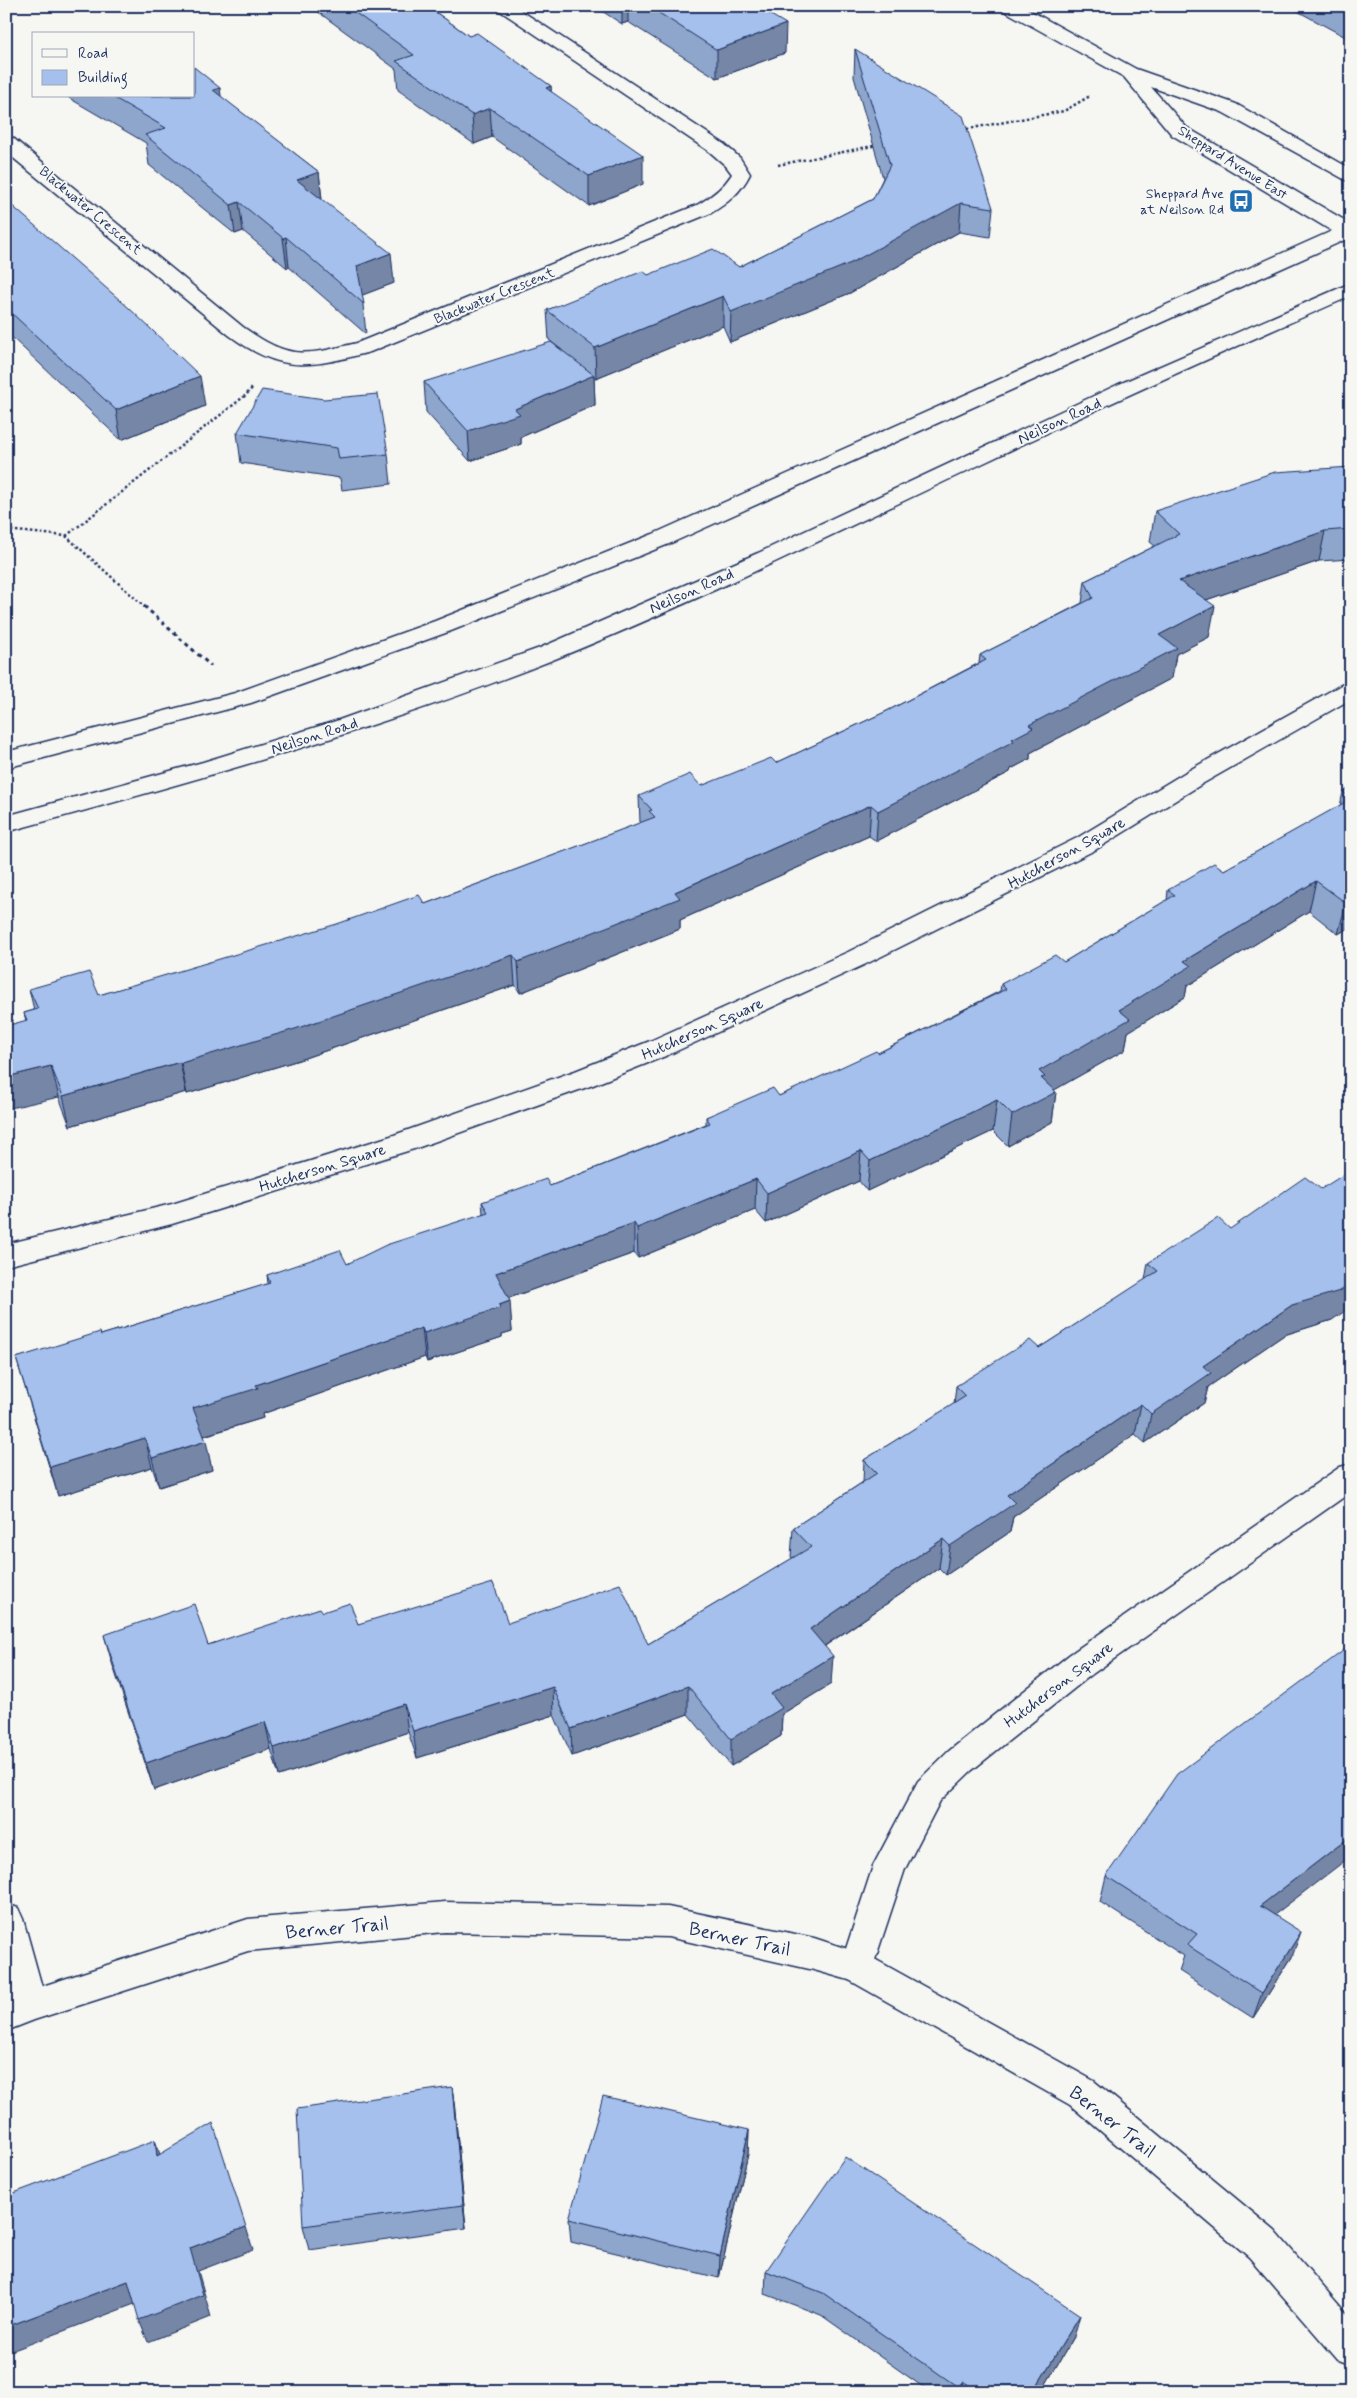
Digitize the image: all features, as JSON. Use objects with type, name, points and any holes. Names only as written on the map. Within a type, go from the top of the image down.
[{"type":"street","points":[[502,6],[717,148],[733,162],[741,174]]},
{"type":"street","name":"Sheppard Avenue East","points":[[1009,6],[1130,73],[1229,108],[1351,178]]},
{"type":"street","name":"Sheppard Avenue East","points":[[1130,73],[1179,131],[1350,231]]},
{"type":"street","name":"Blackwater Crescent","points":[[6,142],[236,331],[261,348],[282,357],[330,355],[363,348],[390,338],[704,208],[724,198],[736,185],[741,174]]},
{"type":"street","points":[[6,760],[243,698],[443,626],[661,539],[1350,231]]},
{"type":"street","name":"Neilson Road","points":[[6,824],[224,764],[392,710],[547,653],[824,532],[1123,390],[1351,289]]},
{"type":"street","name":"Hutcherson Square","points":[[6,1255],[172,1214],[404,1142],[584,1078],[659,1048],[857,958],[1086,844],[1194,778],[1351,689]]},
{"type":"street","name":"Hutcherson Square","points":[[857,1967],[890,1866],[929,1791],[974,1749],[1080,1665],[1351,1476]]},
{"type":"street","name":"Berner Trail","points":[[18,2010],[248,1935],[445,1916],[668,1922],[814,1954],[857,1967],[1082,2093],[1262,2244],[1351,2346]]},
{"type":"street","points":[[6,1919],[18,2010]]},
{"type":"path","points":[[959,130],[1064,112],[1130,73]]},
{"type":"path","points":[[741,174],[815,156],[882,144]]},
{"type":"path","points":[[66,536],[246,395],[282,357]]},
{"type":"path","points":[[6,530],[66,536],[209,664],[243,698]]},
{"type":"building","points":[[346,6],[427,6],[469,36],[477,33],[551,86],[546,88],[643,155],[589,176],[490,108],[472,115],[396,61],[414,55]]},
{"type":"building","points":[[648,6],[756,6],[786,24],[717,50]]},
{"type":"building","points":[[855,49],[963,116],[993,208],[961,203],[851,263],[731,312],[723,296],[595,348],[547,310],[643,271],[648,275],[713,249],[739,267],[873,199],[890,165]]},
{"type":"building","points":[[195,68],[220,88],[213,90],[319,172],[297,180],[391,253],[357,266],[364,304],[286,237],[283,238],[239,202],[231,205],[145,135],[166,128],[114,98],[195,98]]},
{"type":"building","points":[[6,202],[129,308],[200,376],[116,410],[6,308]]},
{"type":"building","points":[[551,342],[594,375],[515,409],[520,414],[468,431],[424,382]]},
{"type":"building","points":[[262,390],[324,399],[378,394],[388,454],[339,459],[337,448],[237,433]]},
{"type":"building","points":[[1351,467],[1351,529],[1325,531],[1179,581],[1215,606],[1159,635],[1177,648],[1029,725],[1033,728],[1012,739],[1014,741],[878,811],[871,805],[675,892],[680,898],[518,962],[513,955],[295,1029],[63,1096],[51,1066],[6,1077],[6,1026],[27,1020],[24,1013],[38,1009],[29,989],[89,972],[99,995],[337,924],[419,895],[425,904],[655,817],[649,811],[652,810],[639,796],[690,774],[701,786],[771,758],[776,763],[887,711],[986,660],[980,655],[1093,598],[1085,581],[1179,534],[1155,511],[1275,472]]},
{"type":"building","points":[[1351,787],[1351,798],[1343,792]]},
{"type":"building","points":[[1351,799],[1351,901],[1346,903],[1316,881],[1184,961],[1191,966],[1119,1010],[1130,1019],[1039,1071],[1045,1077],[1041,1078],[1056,1092],[1012,1115],[997,1100],[870,1161],[861,1151],[767,1193],[756,1179],[637,1228],[634,1223],[496,1273],[510,1301],[499,1305],[500,1308],[424,1333],[422,1328],[256,1385],[258,1388],[193,1408],[206,1441],[152,1458],[145,1438],[50,1467],[16,1358],[100,1332],[101,1335],[270,1283],[267,1275],[340,1250],[347,1264],[386,1245],[488,1212],[482,1202],[546,1179],[550,1186],[710,1123],[706,1117],[773,1088],[779,1096],[876,1051],[878,1053],[1006,989],[1001,984],[1055,955],[1064,962],[1175,895],[1168,890],[1214,863],[1224,870]]},
{"type":"building","points":[[1351,1170],[1351,1283],[1340,1291],[1292,1305],[1203,1366],[1211,1373],[1151,1414],[1141,1404],[1007,1495],[1015,1503],[950,1546],[943,1539],[810,1629],[833,1656],[771,1694],[782,1708],[731,1739],[688,1686],[571,1729],[553,1687],[413,1731],[404,1704],[274,1748],[265,1722],[146,1763],[104,1635],[194,1604],[208,1645],[320,1608],[323,1612],[350,1603],[358,1624],[493,1583],[508,1623],[620,1584],[648,1644],[811,1547],[793,1528],[877,1473],[864,1460],[966,1396],[956,1386],[1030,1340],[1039,1348],[1158,1271],[1148,1263],[1218,1218],[1230,1229],[1305,1177],[1321,1189]]},
{"type":"building","points":[[1351,1645],[1351,1836],[1260,1906],[1301,1932],[1262,1993],[1187,1945],[1197,1934],[1106,1876],[1177,1774]]},
{"type":"building","points":[[452,2087],[463,2205],[303,2226],[297,2109]]},
{"type":"building","points":[[603,2096],[749,2130],[720,2256],[569,2219]]},
{"type":"building","points":[[213,2123],[246,2227],[190,2248],[203,2295],[139,2320],[128,2281],[6,2327],[6,2196],[155,2140],[157,2156]]},
{"type":"building","points":[[845,2157],[1080,2315],[1033,2392],[979,2392],[963,2381],[958,2387],[823,2293],[766,2271]]},
{"type":"place","name":"Sheppard Ave at Neilson Rd","points":[[1241,201]]}]
